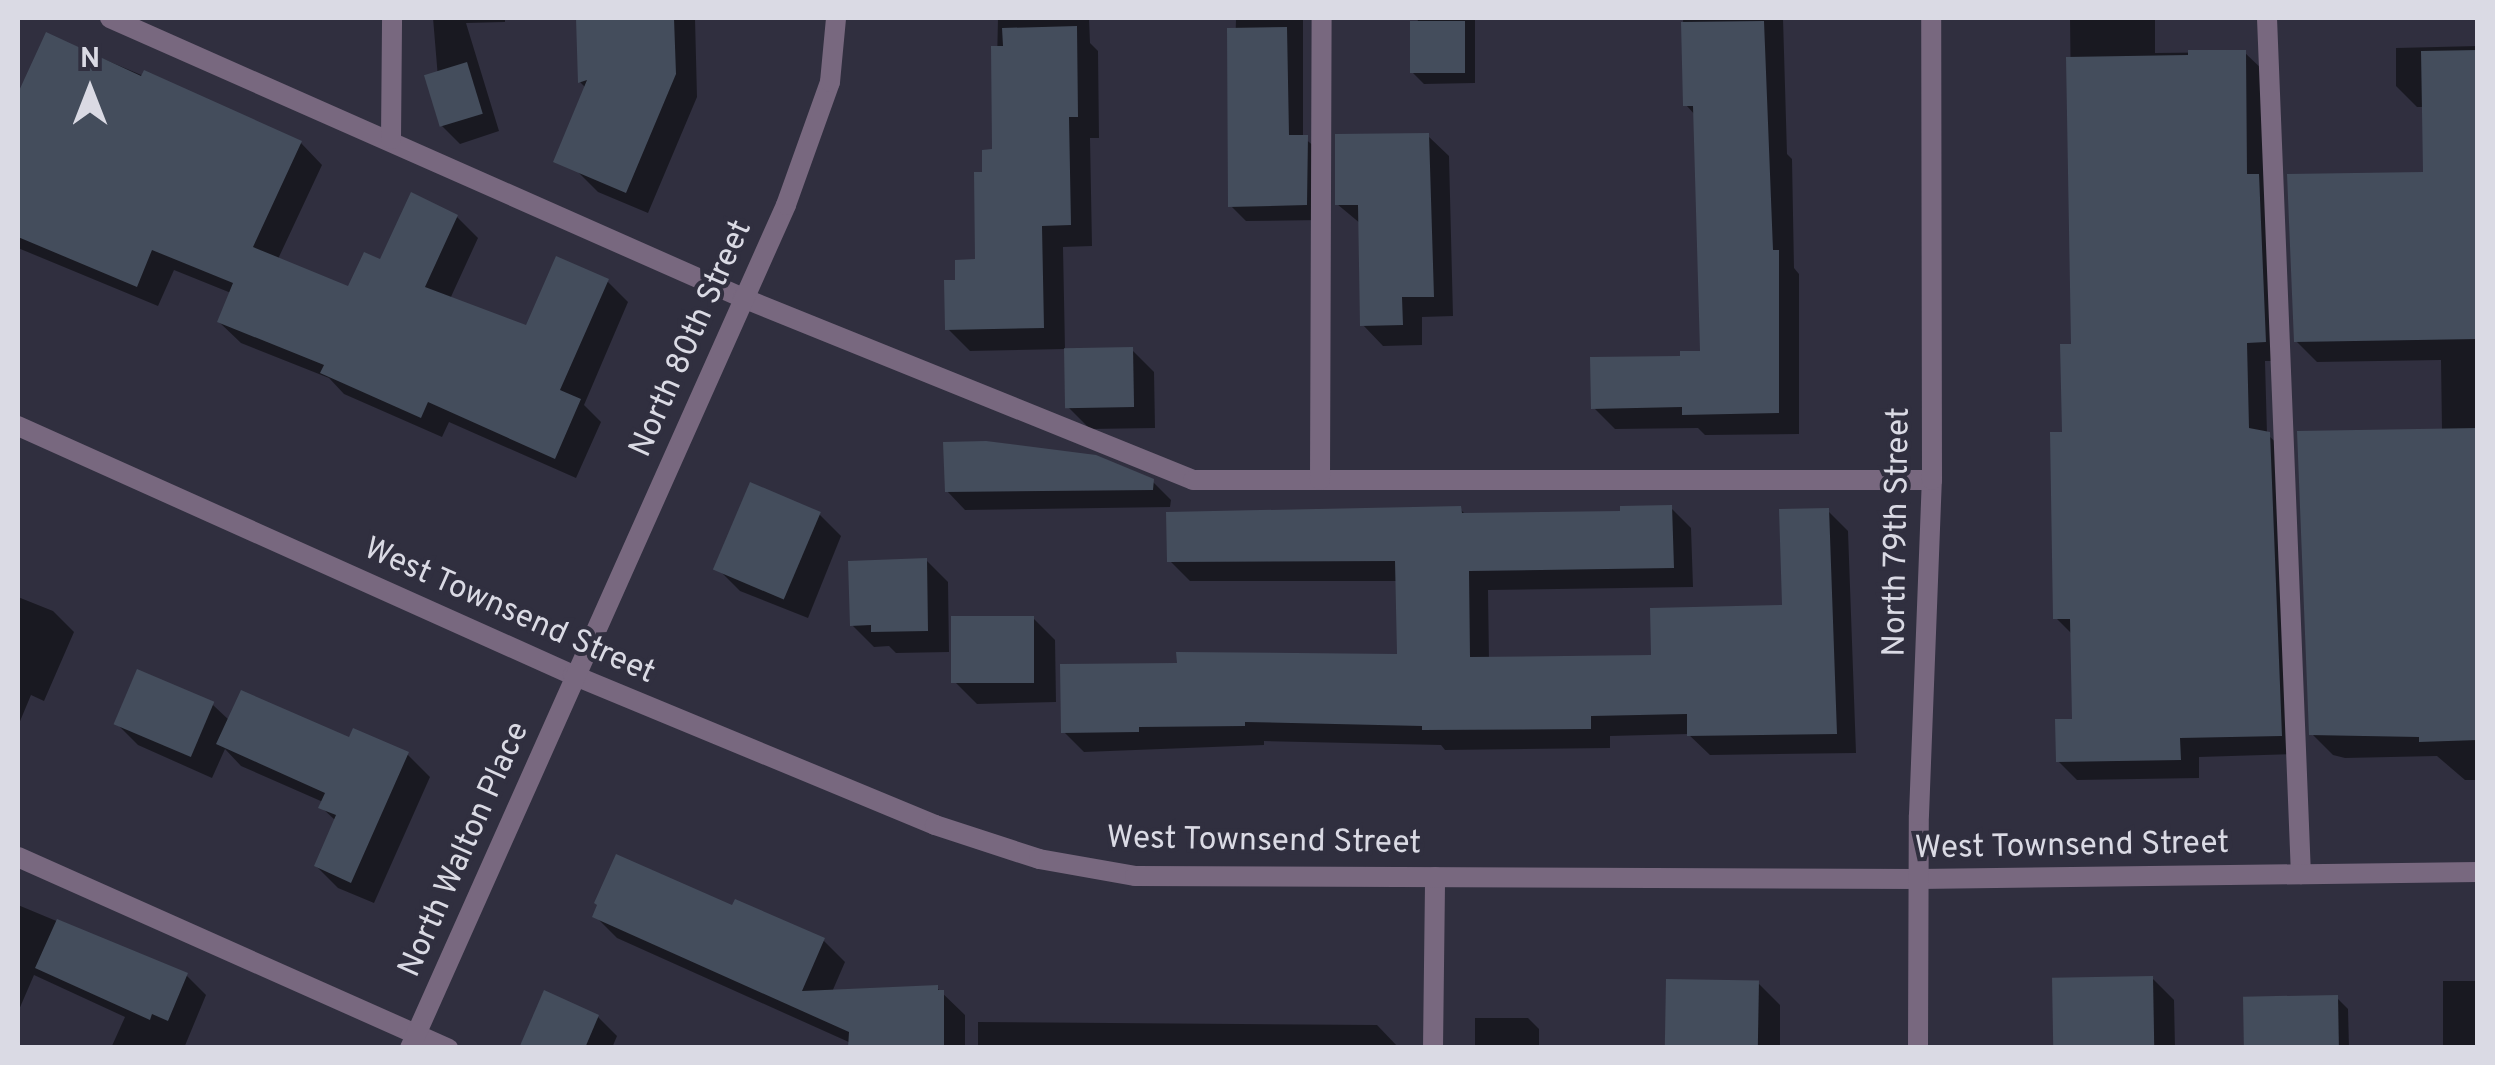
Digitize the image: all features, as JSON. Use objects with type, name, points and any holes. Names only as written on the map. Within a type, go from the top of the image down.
[{"type":"street","points":[[110,18],[391,138],[743,298],[1193,480],[1932,480]]},
{"type":"street","points":[[391,138],[392,18]]},
{"type":"street","name":"North 80th Street","points":[[573,675],[786,205],[830,82],[836,18]]},
{"type":"street","points":[[1320,480],[1322,18]]},
{"type":"street","name":"North 79th Street","points":[[1918,1048],[1919,879],[1932,480],[1931,18]]},
{"type":"street","points":[[2267,18],[2301,874]]},
{"type":"street","name":"West Townsend Street","points":[[18,426],[573,675],[934,825],[1039,859],[1135,876],[1919,879],[2478,872]]},
{"type":"street","name":"North Walton Place","points":[[413,1041],[573,675]]},
{"type":"street","points":[[18,856],[413,1041],[448,1048]]},
{"type":"street","points":[[1433,1048],[1435,876]]},
{"type":"building","points":[[576,18],[674,18],[676,74],[626,193],[553,162],[587,80],[578,83]]},
{"type":"building","points":[[1410,21],[1465,21],[1465,73],[1410,73]]},
{"type":"building","points":[[1764,21],[1773,250],[1779,250],[1779,413],[1682,415],[1682,407],[1591,409],[1590,357],[1680,356],[1680,351],[1700,351],[1693,106],[1683,106],[1681,22]]},
{"type":"building","points":[[1077,26],[1078,117],[1069,117],[1071,225],[1042,226],[1044,328],[945,330],[944,280],[955,280],[955,260],[975,259],[974,172],[982,172],[982,150],[992,149],[991,46],[1003,46],[1002,28]]},
{"type":"building","points":[[1287,27],[1289,135],[1308,135],[1307,205],[1228,207],[1227,28]]},
{"type":"building","points":[[46,32],[141,76],[144,70],[302,141],[253,247],[348,286],[364,252],[380,259],[411,192],[458,215],[425,287],[526,325],[556,256],[609,279],[560,390],[581,399],[555,459],[428,402],[421,418],[320,373],[324,365],[217,322],[233,283],[152,250],[137,287],[18,237],[18,93]]},
{"type":"building","points":[[2188,50],[2246,50],[2247,174],[2259,174],[2266,342],[2247,343],[2249,428],[2270,432],[2282,736],[2180,738],[2181,760],[2056,762],[2055,719],[2072,719],[2070,619],[2053,619],[2050,432],[2062,432],[2060,344],[2071,344],[2066,57],[2188,55]]},
{"type":"building","points":[[2478,50],[2478,339],[2294,342],[2287,174],[2423,172],[2421,51]]},
{"type":"building","points":[[467,62],[483,114],[440,127],[424,75]]},
{"type":"building","points":[[1429,133],[1434,297],[1402,297],[1403,325],[1360,326],[1358,205],[1335,205],[1335,134]]},
{"type":"building","points":[[1133,347],[1134,407],[1065,408],[1064,348]]},
{"type":"building","points":[[2478,428],[2478,740],[2419,742],[2419,737],[2309,735],[2297,431]]},
{"type":"building","points":[[986,441],[1096,455],[1154,479],[1153,490],[945,492],[943,442]]},
{"type":"building","points":[[750,482],[821,512],[784,600],[713,569]]},
{"type":"building","points":[[1672,505],[1674,568],[1469,571],[1470,657],[1651,655],[1650,608],[1782,605],[1779,509],[1829,508],[1837,734],[1687,736],[1687,714],[1591,716],[1591,729],[1422,730],[1422,726],[1245,722],[1245,726],[1139,727],[1139,732],[1061,733],[1060,664],[1177,663],[1176,652],[1397,654],[1395,561],[1167,562],[1166,512],[1461,506],[1462,513],[1620,511],[1620,506]]},
{"type":"building","points":[[927,558],[928,631],[871,632],[871,625],[850,626],[848,561]]},
{"type":"building","points":[[951,616],[1034,616],[1034,683],[951,683]]},
{"type":"building","points":[[137,669],[214,702],[191,757],[114,724]]},
{"type":"building","points":[[241,690],[349,737],[353,728],[409,752],[351,883],[314,866],[336,815],[318,808],[325,793],[216,744]]},
{"type":"building","points":[[616,854],[732,905],[735,899],[825,938],[802,991],[938,985],[938,990],[944,990],[944,1048],[848,1048],[849,1032],[592,917],[597,905],[594,903]]},
{"type":"building","points":[[57,919],[188,973],[168,1021],[152,1014],[150,1020],[35,968]]},
{"type":"building","points":[[2153,976],[2154,1048],[2053,1048],[2052,978]]},
{"type":"building","points":[[1666,979],[1759,981],[1758,1048],[1665,1048]]},
{"type":"building","points":[[544,990],[599,1015],[585,1048],[519,1048]]},
{"type":"building","points":[[2338,995],[2339,1048],[2244,1048],[2243,997]]}]
